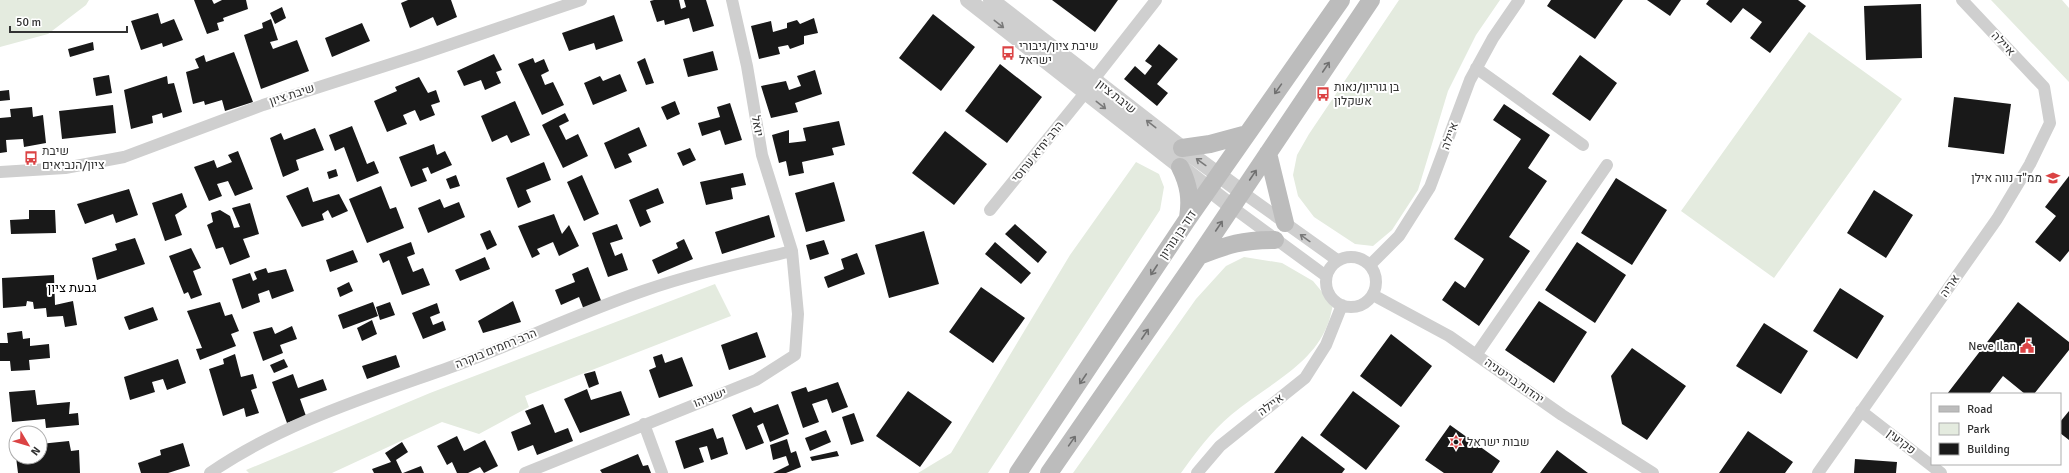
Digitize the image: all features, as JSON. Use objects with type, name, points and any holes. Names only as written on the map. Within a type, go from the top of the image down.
[{"type":"main road","name":"דוד בן גוריון","points":[[1018,473],[1188,220],[1341,0]]},
{"type":"main road","points":[[1050,473],[1199,256],[1371,0]]},
{"type":"main road","points":[[1182,148],[1210,144],[1247,134]]},
{"type":"main road","points":[[1268,153],[1285,224]]},
{"type":"main road","points":[[1180,167],[1187,180],[1191,200],[1188,220]]},
{"type":"main road","points":[[1199,256],[1226,245],[1245,240],[1275,240]]},
{"type":"street","name":"שיבת ציון","points":[[0,172],[65,168],[124,157],[263,105],[420,55],[581,0]]},
{"type":"street","name":"יואל","points":[[732,0],[747,66],[762,155],[792,251]]},
{"type":"street","name":"שיבת ציון","points":[[968,0],[1090,86],[1182,148],[1214,182]]},
{"type":"street","name":"שיבת ציון","points":[[991,0],[1180,167],[1242,192]]},
{"type":"street","name":"הרב יחיא ערוסי","points":[[990,210],[1090,86],[1156,0]]},
{"type":"street","name":"איילה","points":[[1370,265],[1399,236],[1430,187],[1470,80],[1493,38],[1519,0]]},
{"type":"street","name":"איילה","points":[[1962,0],[2044,87]]},
{"type":"street","points":[[1476,68],[1583,145]]},
{"type":"street","name":"אריה","points":[[1818,473],[1997,219],[2030,164],[2050,123],[2044,87]]},
{"type":"street","points":[[1476,355],[1608,165]]},
{"type":"street","points":[[1214,182],[1232,207],[1326,276]]},
{"type":"street","points":[[1242,192],[1337,260]]},
{"type":"street","name":"ישעיהו","points":[[525,473],[756,380],[795,355],[798,314],[792,251]]},
{"type":"street","name":"הרב רחמים בוקרה","points":[[210,473],[231,458],[282,432],[340,407],[464,362],[607,304],[645,291],[792,251]]},
{"type":"street","points":[[1354,256],[1362,259],[1370,265],[1374,271],[1376,287],[1373,295],[1361,305],[1353,307],[1342,306],[1328,294],[1326,287],[1326,276],[1331,266],[1337,260],[1354,256]]},
{"type":"street","name":"יהדות בריטניה","points":[[1373,295],[1449,336],[1562,415],[1653,473]]},
{"type":"street","name":"איילה","points":[[1197,473],[1220,446],[1305,378],[1326,345],[1342,306]]},
{"type":"street","name":"פקיעין","points":[[1861,411],[1941,473]]},
{"type":"street","points":[[644,424],[662,473]]},
{"type":"green space","points":[[0,0],[89,0],[86,5],[48,34],[0,47]]},
{"type":"green space","points":[[1399,0],[1500,0],[1476,35],[1448,91],[1418,190],[1392,230],[1373,246],[1355,244],[1314,217],[1298,196],[1293,175],[1297,155],[1309,134]]},
{"type":"green space","points":[[1991,0],[2062,0],[2069,8],[2069,82]]},
{"type":"green space","points":[[1809,32],[1902,99],[1774,278],[1681,211]]},
{"type":"green space","points":[[1136,162],[1159,174],[1164,187],[1160,210],[988,473],[918,473],[951,453],[1070,255]]},
{"type":"green space","points":[[1244,257],[1282,263],[1313,281],[1333,305],[1327,326],[1320,340],[1310,353],[1285,376],[1243,405],[1217,428],[1192,457],[1181,473],[1073,473],[1196,299],[1226,266]]},
{"type":"green space","points":[[715,284],[731,316],[525,396],[529,407],[479,434],[442,422],[332,473],[249,473],[246,470],[430,393]]},
{"type":"building","points":[[194,0],[212,0],[214,4],[222,0],[246,0],[248,9],[223,18],[224,21],[217,23],[219,30],[207,34]]},
{"type":"building","points":[[408,0],[451,0],[457,17],[437,26],[433,17],[410,28],[401,3]]},
{"type":"building","points":[[679,0],[681,9],[686,7],[684,0],[706,0],[714,26],[693,32],[689,18],[665,25],[664,20],[657,22],[650,1]]},
{"type":"building","points":[[1052,0],[1118,0],[1095,32]]},
{"type":"building","points":[[1551,0],[1623,0],[1595,39],[1547,6]]},
{"type":"building","points":[[1647,0],[1681,0],[1670,16]]},
{"type":"building","points":[[1709,0],[1798,0],[1806,6],[1770,53],[1750,38],[1762,22],[1743,8],[1731,23],[1706,4]]},
{"type":"building","points":[[1921,4],[1922,58],[1866,60],[1864,6]]},
{"type":"building","points":[[282,7],[286,18],[275,24],[270,13]]},
{"type":"building","points":[[158,13],[161,24],[174,19],[183,40],[163,47],[162,43],[141,50],[131,21]]},
{"type":"building","points":[[933,14],[975,47],[941,91],[899,58]]},
{"type":"building","points":[[614,15],[623,41],[596,50],[594,43],[569,51],[562,33]]},
{"type":"building","points":[[814,18],[818,33],[804,36],[804,44],[790,49],[788,45],[778,47],[780,54],[759,59],[751,26],[771,21],[773,32],[787,28],[787,23],[797,20],[800,24]]},
{"type":"building","points":[[271,19],[278,40],[270,42],[273,49],[297,40],[309,71],[261,89],[244,35],[263,28],[262,23]]},
{"type":"building","points":[[362,23],[370,41],[332,57],[325,38]]},
{"type":"building","points":[[93,42],[94,50],[70,57],[68,49]]},
{"type":"building","points":[[1159,44],[1178,59],[1157,84],[1168,93],[1157,106],[1124,79],[1135,66],[1145,75],[1152,66],[1145,61]]},
{"type":"building","points":[[713,51],[718,70],[688,77],[683,59]]},
{"type":"building","points":[[234,52],[253,102],[225,111],[222,100],[205,105],[204,101],[193,104],[186,72],[199,68],[195,59],[204,55],[206,62]]},
{"type":"building","points":[[494,54],[502,70],[496,72],[501,83],[485,90],[481,80],[464,86],[457,71]]},
{"type":"building","points":[[1580,55],[1617,83],[1590,121],[1552,94]]},
{"type":"building","points":[[533,58],[535,63],[544,59],[549,71],[541,75],[545,85],[553,82],[564,105],[542,115],[518,64]]},
{"type":"building","points":[[645,58],[654,83],[646,85],[637,62]]},
{"type":"building","points":[[1000,64],[1042,97],[1007,143],[965,111]]},
{"type":"building","points":[[815,70],[822,94],[795,103],[798,112],[771,118],[761,86],[786,81],[789,90],[801,86],[797,76]]},
{"type":"building","points":[[620,74],[627,91],[593,105],[584,83],[600,76],[603,81]]},
{"type":"building","points":[[109,75],[112,93],[96,96],[93,78]]},
{"type":"building","points":[[167,76],[168,84],[174,83],[182,112],[163,118],[162,113],[152,116],[153,123],[131,129],[124,90]]},
{"type":"building","points":[[419,77],[428,93],[436,90],[440,102],[431,105],[435,115],[420,121],[415,110],[403,115],[407,124],[387,132],[374,101],[397,91],[395,87]]},
{"type":"building","points":[[9,90],[10,100],[0,101],[0,91]]},
{"type":"building","points":[[1954,97],[2011,104],[2004,154],[1948,147]]},
{"type":"building","points":[[515,101],[530,135],[511,143],[507,135],[492,142],[481,116]]},
{"type":"building","points":[[675,101],[680,114],[667,120],[661,107]]},
{"type":"building","points":[[730,103],[742,140],[725,145],[720,130],[702,136],[698,123],[720,117],[717,107]]},
{"type":"building","points":[[1504,104],[1550,135],[1528,168],[1547,181],[1509,237],[1530,251],[1479,326],[1442,300],[1455,281],[1465,288],[1484,259],[1454,239],[1521,139],[1493,120]]},
{"type":"building","points":[[113,105],[116,133],[62,139],[59,111]]},
{"type":"building","points":[[32,107],[33,117],[43,115],[46,143],[24,147],[23,139],[6,140],[7,152],[0,153],[0,118],[11,117],[10,109]]},
{"type":"building","points":[[565,113],[569,121],[559,126],[566,140],[578,134],[588,156],[563,168],[542,125]]},
{"type":"building","points":[[839,121],[845,145],[832,148],[834,155],[802,162],[804,173],[789,176],[786,161],[779,163],[772,135],[789,130],[789,143],[806,141],[803,128]]},
{"type":"building","points":[[352,126],[367,164],[374,161],[379,173],[357,182],[344,147],[335,151],[329,135]]},
{"type":"building","points":[[639,127],[647,146],[628,154],[632,162],[615,169],[604,143]]},
{"type":"building","points":[[315,128],[324,150],[296,160],[299,170],[283,177],[270,138],[281,133],[284,140]]},
{"type":"building","points":[[945,131],[987,164],[954,205],[912,173]]},
{"type":"building","points":[[434,144],[437,155],[445,151],[452,165],[431,174],[428,167],[422,169],[427,181],[411,187],[399,157]]},
{"type":"building","points":[[690,148],[696,160],[683,166],[677,153]]},
{"type":"building","points":[[238,151],[253,189],[235,196],[228,181],[217,184],[222,196],[209,201],[194,167],[214,160],[217,168],[232,162],[228,155]]},
{"type":"building","points":[[544,162],[551,180],[526,190],[531,202],[518,208],[506,178]]},
{"type":"building","points":[[336,169],[338,176],[329,179],[327,172]]},
{"type":"building","points":[[743,173],[746,185],[731,188],[733,199],[706,205],[700,182]]},
{"type":"building","points":[[456,175],[460,186],[450,189],[446,179]]},
{"type":"building","points":[[582,175],[599,214],[584,221],[567,182]]},
{"type":"building","points":[[2069,176],[2069,251],[2060,262],[2035,242],[2056,216],[2045,207]]},
{"type":"building","points":[[1616,178],[1667,210],[1632,265],[1581,233]]},
{"type":"building","points":[[834,182],[845,221],[806,232],[795,193]]},
{"type":"building","points":[[381,186],[390,209],[396,207],[404,228],[367,243],[349,199]]},
{"type":"building","points":[[308,187],[313,202],[339,194],[348,211],[332,218],[328,210],[322,214],[324,220],[302,227],[286,196]]},
{"type":"building","points":[[658,188],[664,203],[646,210],[651,222],[640,227],[629,200]]},
{"type":"building","points":[[129,189],[138,215],[116,223],[113,214],[85,224],[77,204]]},
{"type":"building","points":[[1874,190],[1913,215],[1886,258],[1847,233]]},
{"type":"building","points":[[182,193],[187,207],[175,215],[182,235],[165,241],[152,203]]},
{"type":"building","points":[[440,199],[444,208],[459,202],[465,217],[428,233],[418,208]]},
{"type":"building","points":[[250,203],[259,234],[243,239],[250,257],[230,265],[223,247],[216,249],[207,225],[213,222],[211,213],[220,210],[230,216],[234,228],[240,227],[232,208]]},
{"type":"building","points":[[29,210],[55,210],[56,233],[11,234],[10,220],[29,219]]},
{"type":"building","points":[[554,214],[562,234],[569,225],[579,246],[559,256],[553,242],[537,249],[540,254],[532,258],[518,226]]},
{"type":"building","points":[[769,215],[775,237],[722,254],[715,232]]},
{"type":"building","points":[[617,224],[623,239],[610,243],[615,256],[622,253],[628,270],[608,277],[592,233]]},
{"type":"building","points":[[1015,224],[1047,252],[1038,263],[1005,234]]},
{"type":"building","points":[[490,230],[497,245],[487,250],[480,234]]},
{"type":"building","points":[[924,231],[939,284],[889,298],[875,245]]},
{"type":"building","points":[[135,238],[145,264],[97,280],[92,258],[117,250],[115,244]]},
{"type":"building","points":[[684,239],[693,259],[658,274],[652,260],[678,248],[676,243]]},
{"type":"building","points":[[824,240],[829,254],[810,260],[806,245]]},
{"type":"building","points":[[411,242],[415,254],[407,257],[413,272],[423,268],[430,285],[402,295],[389,260],[383,263],[379,254]]},
{"type":"building","points":[[995,242],[1031,273],[1021,284],[985,254]]},
{"type":"building","points":[[1577,242],[1626,275],[1595,323],[1545,290]]},
{"type":"building","points":[[191,248],[201,268],[193,271],[202,295],[191,299],[188,292],[184,294],[169,256]]},
{"type":"building","points":[[353,250],[358,262],[330,272],[326,260]]},
{"type":"building","points":[[857,253],[865,274],[828,288],[824,277],[844,269],[841,259]]},
{"type":"building","points":[[485,257],[490,269],[460,281],[455,270]]},
{"type":"building","points":[[588,267],[602,303],[584,310],[579,297],[561,305],[555,290],[575,282],[572,274]]},
{"type":"building","points":[[266,268],[268,273],[286,269],[294,291],[272,299],[269,290],[258,294],[260,302],[242,309],[232,279],[250,273],[253,281],[257,279],[254,272]]},
{"type":"building","points":[[54,275],[55,305],[73,301],[77,325],[65,327],[63,316],[47,317],[46,308],[34,309],[33,302],[27,301],[26,306],[3,308],[2,278]]},
{"type":"building","points":[[349,282],[353,291],[340,297],[337,288]]},
{"type":"building","points":[[981,287],[1025,318],[993,363],[949,332]]},
{"type":"building","points":[[1840,288],[1884,316],[1857,359],[1813,331]]},
{"type":"building","points":[[513,301],[521,322],[483,333],[478,321]]},
{"type":"building","points":[[1539,301],[1587,332],[1554,383],[1505,350]]},
{"type":"building","points":[[220,302],[225,316],[232,314],[239,331],[231,334],[236,346],[200,360],[196,349],[202,348],[187,311]]},
{"type":"building","points":[[373,302],[378,316],[343,329],[338,315]]},
{"type":"building","points":[[390,302],[395,315],[380,320],[376,307]]},
{"type":"building","name":"Neve Ilan","points":[[2018,302],[2069,342],[2069,350],[2035,393],[2024,393],[2003,376],[1990,393],[1948,393]]},
{"type":"building","points":[[437,303],[440,313],[430,317],[433,325],[443,321],[446,330],[423,339],[412,313]]},
{"type":"building","points":[[153,307],[158,320],[129,330],[124,317]]},
{"type":"building","points":[[372,320],[377,334],[362,341],[357,328]]},
{"type":"building","points":[[1764,323],[1808,351],[1781,394],[1736,366]]},
{"type":"building","points":[[292,326],[297,339],[280,345],[283,353],[263,361],[253,332],[272,327],[275,334]]},
{"type":"building","points":[[22,331],[23,339],[30,338],[30,346],[49,344],[50,358],[29,360],[30,370],[11,371],[10,361],[0,361],[0,343],[8,343],[7,333]]},
{"type":"building","points":[[757,332],[766,357],[729,370],[721,345]]},
{"type":"building","points":[[1391,334],[1432,366],[1401,407],[1360,376]]},
{"type":"building","points":[[1632,348],[1686,386],[1647,440],[1622,424],[1611,376]]},
{"type":"building","points":[[235,354],[241,377],[253,374],[257,388],[251,390],[259,413],[246,417],[244,408],[223,416],[209,369],[224,364],[223,359]]},
{"type":"building","points":[[662,354],[665,363],[682,357],[693,386],[659,398],[649,370],[656,367],[653,357]]},
{"type":"building","points":[[396,355],[400,367],[367,379],[362,366]]},
{"type":"building","points":[[178,359],[186,383],[167,390],[163,379],[152,382],[155,392],[130,400],[124,377]]},
{"type":"building","points":[[284,359],[288,367],[274,373],[270,365]]},
{"type":"building","points":[[595,371],[599,384],[589,388],[584,374]]},
{"type":"building","points":[[293,374],[298,388],[323,379],[327,390],[300,399],[306,416],[287,423],[272,382]]},
{"type":"building","points":[[838,382],[848,407],[832,413],[827,399],[812,404],[819,422],[803,428],[791,392],[806,387],[808,392]]},
{"type":"building","points":[[587,389],[591,400],[621,391],[630,415],[580,433],[564,399]]},
{"type":"building","points":[[35,390],[37,405],[70,402],[69,414],[78,413],[79,425],[48,428],[48,425],[46,425],[45,419],[12,422],[9,392]]},
{"type":"building","points":[[908,391],[952,422],[920,467],[876,436]]},
{"type":"building","points":[[1353,391],[1400,426],[1366,470],[1320,435]]},
{"type":"building","points":[[543,404],[555,433],[568,428],[573,441],[537,455],[533,445],[518,451],[511,432],[531,424],[525,411]]},
{"type":"building","points":[[778,404],[789,434],[770,442],[763,423],[757,426],[764,443],[746,450],[732,415],[751,407],[754,413]]},
{"type":"building","points":[[2069,411],[2069,440],[2061,434],[2061,421]]},
{"type":"building","points":[[854,413],[864,441],[851,445],[842,417]]},
{"type":"building","name":"שבות ישראל","points":[[1450,425],[1500,461],[1492,473],[1444,473],[1425,460]]},
{"type":"building","points":[[713,428],[717,439],[723,437],[728,454],[711,460],[707,446],[699,448],[704,462],[684,469],[675,441]]},
{"type":"building","points":[[826,430],[831,442],[810,451],[805,438]]},
{"type":"building","points":[[1748,431],[1793,462],[1785,473],[1719,473]]},
{"type":"building","points":[[457,436],[464,451],[485,440],[498,466],[484,473],[480,467],[468,473],[457,473],[452,462],[447,465],[437,446]]},
{"type":"building","points":[[1302,436],[1345,469],[1342,473],[1274,473]]},
{"type":"building","points":[[787,439],[791,453],[796,451],[801,467],[786,473],[773,473],[789,465],[786,456],[773,460],[770,445]]},
{"type":"building","points":[[69,441],[71,451],[79,450],[80,473],[18,473],[17,465],[48,465],[48,443]]},
{"type":"building","points":[[402,442],[408,452],[396,460],[402,473],[374,473],[372,469],[391,462],[385,453]]},
{"type":"building","points":[[183,443],[190,466],[168,473],[141,473],[138,463],[161,455],[160,450]]},
{"type":"building","points":[[1557,450],[1588,473],[1540,473]]},
{"type":"building","points":[[837,451],[839,456],[812,461],[810,457]]},
{"type":"building","points":[[638,454],[643,466],[648,465],[651,473],[602,473],[600,470]]},
{"type":"building","points":[[1855,459],[1897,462],[1896,473],[1854,473]]},
{"type":"building","points":[[421,466],[424,473],[403,473]]},
{"type":"place","name":"שיבת ציון/גיבורי ישראל","points":[[1008,53]]},
{"type":"place","name":"בן גוריון/נאות אשקלון","points":[[1323,94]]},
{"type":"place","name":"שיבת ציון/הנביאים","points":[[31,158]]},
{"type":"place","name":"ממ\"ד נווה אילן","points":[[2053,178]]},
{"type":"place","name":"Neve Ilan","points":[[2027,346]]},
{"type":"place","name":"שבות ישראל","points":[[1456,442]]},
{"type":"district","name":"גבעת ציון","points":[[72,288]]}]
